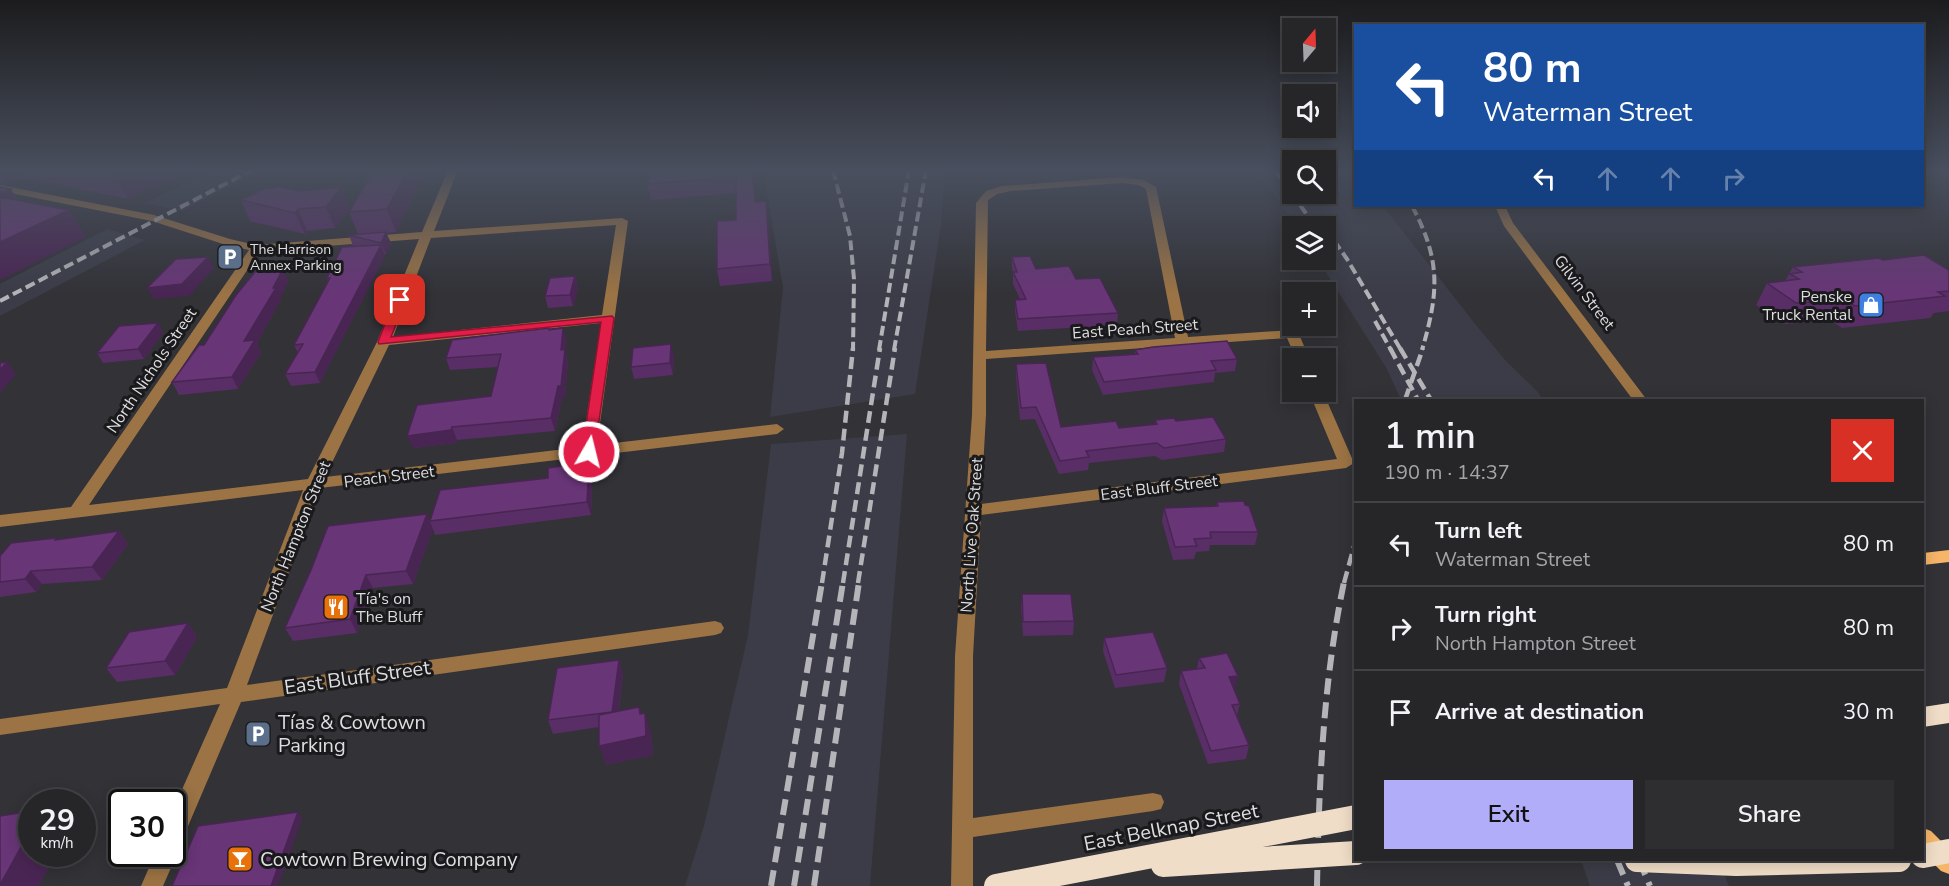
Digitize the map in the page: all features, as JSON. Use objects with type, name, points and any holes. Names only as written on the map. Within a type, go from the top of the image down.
[{"type":"highway","points":[[1924,717],[1949,712]]},
{"type":"highway","name":"East Belknap Street","points":[[996,886],[1354,817]]},
{"type":"highway","points":[[1924,856],[1949,851]]},
{"type":"highway","points":[[1041,878],[1187,862],[1354,853]]},
{"type":"highway","points":[[1664,861],[1746,864],[1890,861]]},
{"type":"main road","points":[[1924,559],[1949,556]]},
{"type":"main road","points":[[1924,839],[1949,864]]},
{"type":"street","points":[[120,211],[154,218],[226,242],[256,248],[622,221],[589,452]]},
{"type":"street","name":"North Hampton Street","points":[[186,806],[234,695],[313,485],[384,342],[435,211]]},
{"type":"street","name":"North Live Oak Street","points":[[962,886],[963,656],[981,355],[981,211]]},
{"type":"street","name":"North Live Oak Street","points":[[1156,211],[1182,342]]},
{"type":"street","name":"Gilvin Street","points":[[1502,211],[1508,224],[1639,399]]},
{"type":"street","name":"North Nichols Street","points":[[76,512],[256,248]]},
{"type":"street","points":[[384,342],[608,318]]},
{"type":"street","name":"East Peach Street","points":[[981,355],[1292,334],[1298,348]]},
{"type":"street","name":"East Bluff Street","points":[[973,511],[1346,464],[1320,402]]},
{"type":"street","name":"Peach Street","points":[[0,521],[777,429]]},
{"type":"street","name":"East Bluff Street","points":[[0,727],[715,628]]},
{"type":"street","name":"East Belknap Street","points":[[962,829],[1153,802]]},
{"type":"street","points":[[152,886],[160,867]]},
{"type":"shaded area","points":[[770,211],[942,211],[915,394],[770,417],[783,287]]},
{"type":"shaded area","points":[[1286,211],[1387,211],[1476,325],[1542,399],[1401,399],[1387,369],[1336,288],[1336,282],[1332,282],[1324,270],[1336,270],[1336,216],[1289,216]]},
{"type":"shaded area","points":[[107,229],[145,240],[0,316],[0,284]]},
{"type":"shaded area","points":[[907,434],[870,886],[685,886],[704,826],[748,635],[771,444]]},
{"type":"shaded area","points":[[1581,861],[1718,861],[1729,886],[1590,886]]},
{"type":"building","points":[[0,211],[66,211],[0,242]]},
{"type":"building","points":[[736,211],[767,211],[770,264],[717,269],[717,221],[736,220]]},
{"type":"building","points":[[386,232],[381,243],[349,235]]},
{"type":"building","points":[[381,245],[315,372],[285,374],[303,344],[294,345],[330,278],[327,278],[342,247]]},
{"type":"building","points":[[1924,255],[1949,270],[1949,291],[1938,292],[1945,296],[1855,306],[1844,300],[1796,303],[1767,283],[1799,279],[1790,274],[1802,272],[1793,267]]},
{"type":"building","points":[[1030,256],[1036,269],[1069,266],[1076,279],[1100,278],[1118,313],[1018,319],[1015,300],[1026,299],[1013,272],[1017,272],[1012,257]]},
{"type":"building","points":[[208,257],[182,284],[147,288],[176,259]]},
{"type":"building","points":[[283,269],[273,288],[276,288],[244,341],[255,340],[232,377],[172,382],[199,345],[204,345],[236,295],[255,272]]},
{"type":"building","points":[[575,276],[570,295],[545,296],[550,278]]},
{"type":"building","points":[[158,323],[138,349],[97,353],[119,326]]},
{"type":"building","points":[[549,328],[549,330],[563,328],[561,350],[565,349],[561,386],[558,386],[551,418],[452,427],[451,430],[407,436],[417,405],[491,396],[501,354],[446,358],[452,340]]},
{"type":"building","points":[[1227,341],[1237,359],[1211,361],[1216,370],[1104,382],[1093,357],[1138,354],[1135,350],[1153,347]]},
{"type":"building","points":[[671,344],[670,363],[631,367],[633,348]]},
{"type":"building","points":[[7,362],[0,370],[0,363]]},
{"type":"building","points":[[1046,363],[1061,427],[1116,421],[1119,428],[1157,424],[1155,420],[1174,418],[1176,421],[1213,417],[1226,439],[1164,448],[1157,443],[1086,451],[1089,457],[1060,461],[1036,407],[1021,408],[1016,364]]},
{"type":"building","points":[[589,462],[587,502],[430,521],[440,490],[548,478],[548,468]]},
{"type":"building","points":[[1244,501],[1245,505],[1249,506],[1258,532],[1210,532],[1211,538],[1194,539],[1197,546],[1175,547],[1164,508],[1218,506],[1217,502]]},
{"type":"building","points":[[427,514],[406,571],[366,575],[350,619],[285,628],[328,526]]},
{"type":"building","points":[[119,531],[92,567],[31,571],[25,579],[0,582],[0,556],[11,543],[56,538],[55,540]]},
{"type":"building","points":[[1022,594],[1071,594],[1074,621],[1023,622]]},
{"type":"building","points":[[188,623],[165,661],[106,668],[129,632]]},
{"type":"building","points":[[1153,632],[1167,668],[1116,675],[1104,638]]},
{"type":"building","points":[[1227,653],[1238,676],[1229,677],[1240,704],[1232,705],[1249,745],[1211,751],[1181,671],[1205,668],[1199,658]]},
{"type":"building","points":[[619,660],[612,712],[548,720],[557,668]]},
{"type":"building","points":[[639,707],[640,714],[645,713],[646,736],[599,746],[599,715]]},
{"type":"building","name":"Cowtown Brewing Company","points":[[298,812],[271,886],[172,886],[180,867],[186,867],[186,854],[198,826]]},
{"type":"building","points":[[18,813],[18,852],[0,885],[0,816]]},
{"type":"railway","points":[[0,301],[172,211]]},
{"type":"railway","points":[[844,211],[850,236],[854,279],[853,350]]},
{"type":"railway","points":[[879,350],[902,211]]},
{"type":"railway","points":[[894,350],[919,211]]},
{"type":"railway","points":[[1305,211],[1308,216]]},
{"type":"railway","points":[[1415,211],[1428,243],[1434,276],[1432,311],[1422,350]]},
{"type":"railway","points":[[1336,243],[1401,350]]},
{"type":"railway","points":[[1375,321],[1391,350]]},
{"type":"railway","points":[[822,583],[842,453],[853,348]]},
{"type":"railway","points":[[843,583],[880,348]]},
{"type":"railway","points":[[858,583],[895,348]]},
{"type":"railway","points":[[1390,348],[1410,385]]},
{"type":"railway","points":[[1400,348],[1415,372]]},
{"type":"railway","points":[[1415,372],[1423,348]]},
{"type":"railway","points":[[1410,385],[1415,372]]},
{"type":"railway","points":[[1415,372],[1430,399]]},
{"type":"railway","points":[[1405,399],[1410,385]]},
{"type":"railway","points":[[1410,385],[1417,399]]},
{"type":"railway","points":[[1344,583],[1354,546]]},
{"type":"railway","points":[[771,886],[822,582]]},
{"type":"railway","points":[[794,886],[843,582]]},
{"type":"railway","points":[[814,886],[859,582]]},
{"type":"railway","points":[[1317,886],[1323,733],[1331,657],[1344,582]]},
{"type":"railway","points":[[1617,861],[1628,886]]},
{"type":"railway","points":[[1639,861],[1650,886]]},
{"type":"place","name":"The Harrison Annex Parking","points":[[230,257]]},
{"type":"place","name":"Penske Truck Rental","points":[[1871,305]]},
{"type":"place","name":"Tía's on The Bluff","points":[[336,607]]},
{"type":"place","name":"Tías & Cowtown Parking","points":[[258,734]]},
{"type":"place","name":"Cowtown Brewing Company","points":[[240,859]]},
{"type":"route","points":[[400,300],[384,342],[608,318],[589,452]]}]
